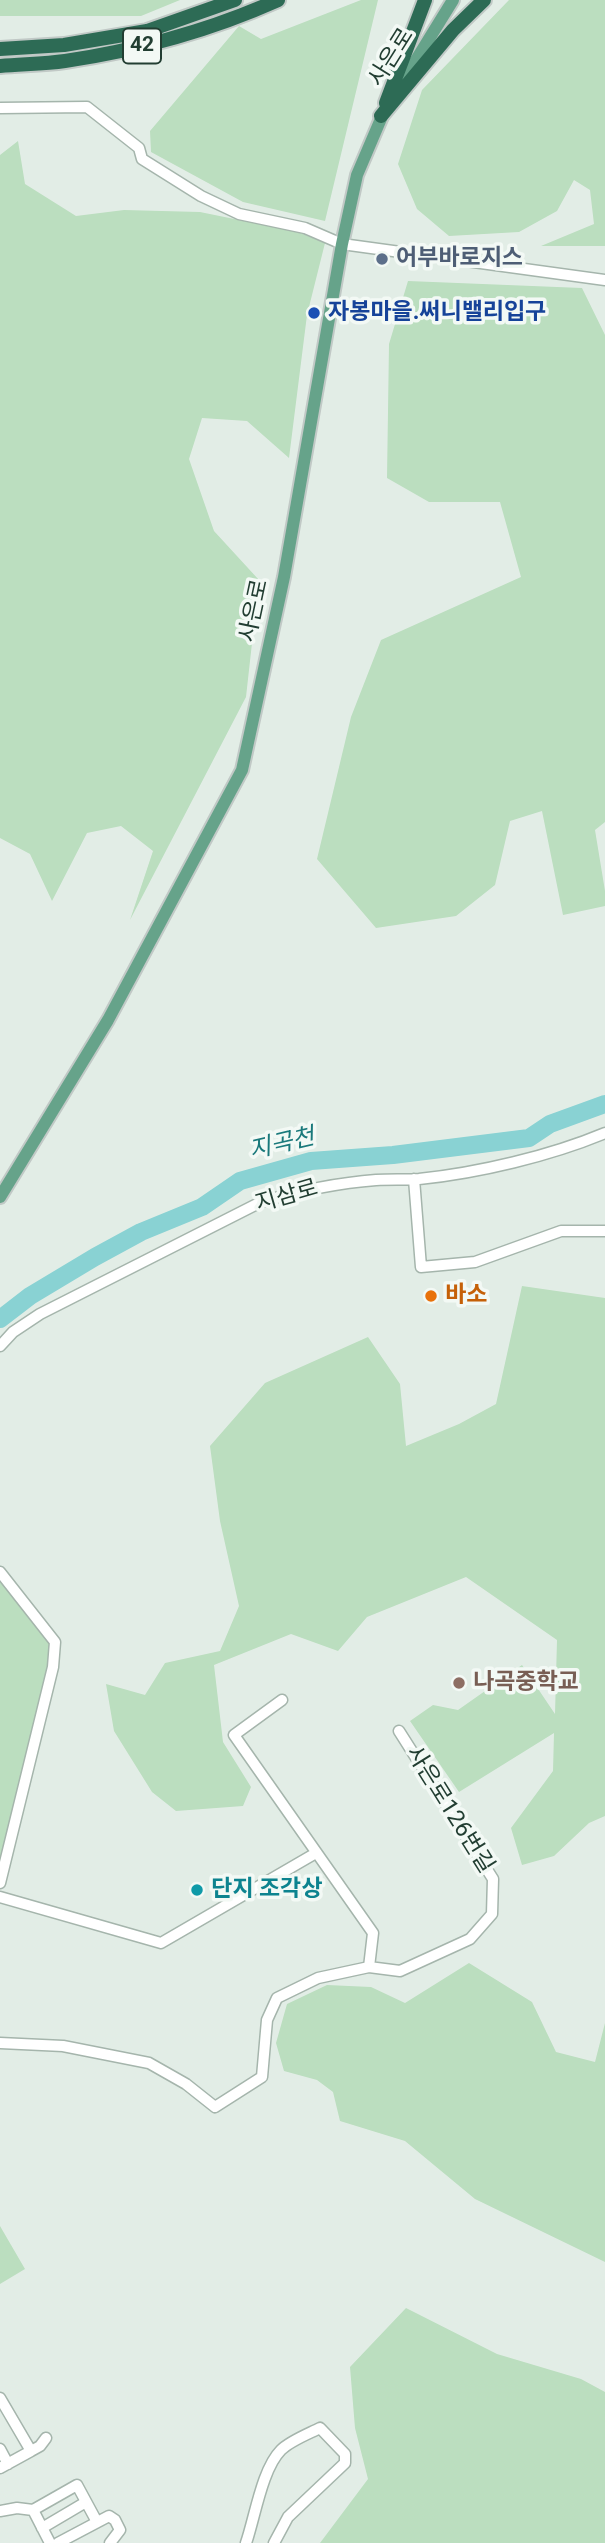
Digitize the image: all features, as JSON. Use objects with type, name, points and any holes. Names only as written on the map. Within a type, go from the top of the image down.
[{"type":"highway","name":"42","points":[[0,49],[64,45],[148,31],[235,0]]},
{"type":"highway","name":"42","points":[[0,66],[63,61],[149,45],[243,15],[278,0]]},
{"type":"highway","points":[[381,116],[425,0]]},
{"type":"highway","points":[[381,116],[453,30],[484,0]]},
{"type":"main road","name":"사은로","points":[[0,1197],[108,1020],[242,770],[284,577],[342,244],[357,175],[381,116],[453,0]]},
{"type":"street","points":[[0,108],[87,107],[139,148],[142,159],[201,196],[239,214],[305,228],[342,244],[605,280]]},
{"type":"street","name":"지삼로","points":[[0,1346],[13,1332],[40,1314],[261,1202],[334,1185],[414,1179],[566,1149],[605,1133]]},
{"type":"street","points":[[414,1179],[421,1267],[475,1262],[561,1231],[605,1231]]},
{"type":"street","points":[[0,1572],[55,1642],[53,1667],[0,1883]]},
{"type":"street","points":[[282,1700],[234,1735],[373,1933],[369,1967]]},
{"type":"street","name":"사은로126번길","points":[[0,2043],[62,2046],[149,2063],[186,2084],[215,2107],[262,2077],[267,2021],[277,1998],[318,1978],[369,1967],[400,1971],[470,1939],[492,1914],[493,1879],[399,1731]]},
{"type":"street","points":[[0,1897],[161,1943],[316,1853]]},
{"type":"street","points":[[0,2398],[31,2451]]},
{"type":"street","points":[[246,2543],[258,2509],[263,2482],[281,2450],[320,2428],[345,2454],[345,2463],[288,2518],[274,2543]]},
{"type":"street","points":[[0,2449],[4,2466],[40,2446],[46,2438]]},
{"type":"street","points":[[1,2509],[33,2510],[77,2485],[97,2522]]},
{"type":"street","points":[[42,2528],[86,2502]]},
{"type":"street","points":[[33,2510],[50,2543]]},
{"type":"street","points":[[58,2543],[109,2516],[115,2520],[120,2530],[110,2543]]},
{"type":"green space","points":[[0,0],[180,0],[141,16],[0,16]]},
{"type":"green space","points":[[361,0],[378,0],[325,221],[243,202],[151,152],[150,131],[239,26],[261,39]]},
{"type":"green space","points":[[509,0],[605,0],[605,246],[541,246],[594,224],[590,190],[574,180],[557,211],[519,232],[449,236],[417,209],[398,164],[422,90]]},
{"type":"green space","points":[[18,141],[25,184],[76,216],[124,210],[200,212],[298,232],[325,243],[307,315],[289,458],[247,421],[202,418],[189,459],[214,531],[259,580],[246,697],[130,920],[153,851],[121,826],[87,833],[52,901],[30,854],[0,838],[0,155]]},
{"type":"green space","points":[[408,281],[582,288],[605,335],[605,822],[595,830],[605,906],[563,915],[542,811],[510,821],[495,885],[456,916],[376,928],[317,859],[351,717],[381,640],[521,577],[500,502],[429,502],[387,478],[389,344]]},
{"type":"green space","points":[[522,1286],[605,1298],[605,1816],[589,1823],[554,1856],[522,1865],[511,1828],[553,1771],[554,1733],[459,1792],[410,1721],[433,1705],[458,1710],[522,1665],[555,1714],[557,1640],[466,1577],[367,1617],[338,1651],[291,1634],[214,1665],[223,1742],[251,1787],[243,1806],[176,1811],[152,1792],[114,1731],[106,1684],[145,1695],[165,1663],[220,1651],[239,1606],[220,1521],[210,1446],[265,1383],[368,1337],[400,1384],[406,1446],[459,1424],[496,1404]]},
{"type":"green space","points":[[0,1572],[55,1642],[0,1878]]},
{"type":"green space","points":[[469,1963],[532,2002],[556,2052],[595,2062],[605,2023],[605,2262],[475,2199],[405,2141],[340,2121],[333,2092],[317,2080],[284,2071],[276,2043],[287,2004],[327,1985],[371,1987],[405,2003]]},
{"type":"green space","points":[[0,2226],[25,2269],[0,2284]]},
{"type":"green space","points":[[406,2308],[497,2354],[581,2379],[605,2392],[605,2543],[320,2543],[368,2479],[355,2428],[350,2367]]},
{"type":"waterway","name":"지곡천","points":[[0,1319],[30,1296],[95,1257],[141,1232],[202,1207],[240,1181],[311,1161],[393,1155],[529,1138],[550,1124],[605,1104]]},
{"type":"place","name":"어부바로지스","points":[[382,259]]},
{"type":"place","name":"자봉마을.써니밸리입구","points":[[314,313]]},
{"type":"place","name":"바소","points":[[431,1296]]},
{"type":"place","name":"나곡중학교","points":[[459,1683]]},
{"type":"place","name":"단지 조각상","points":[[197,1890]]}]
